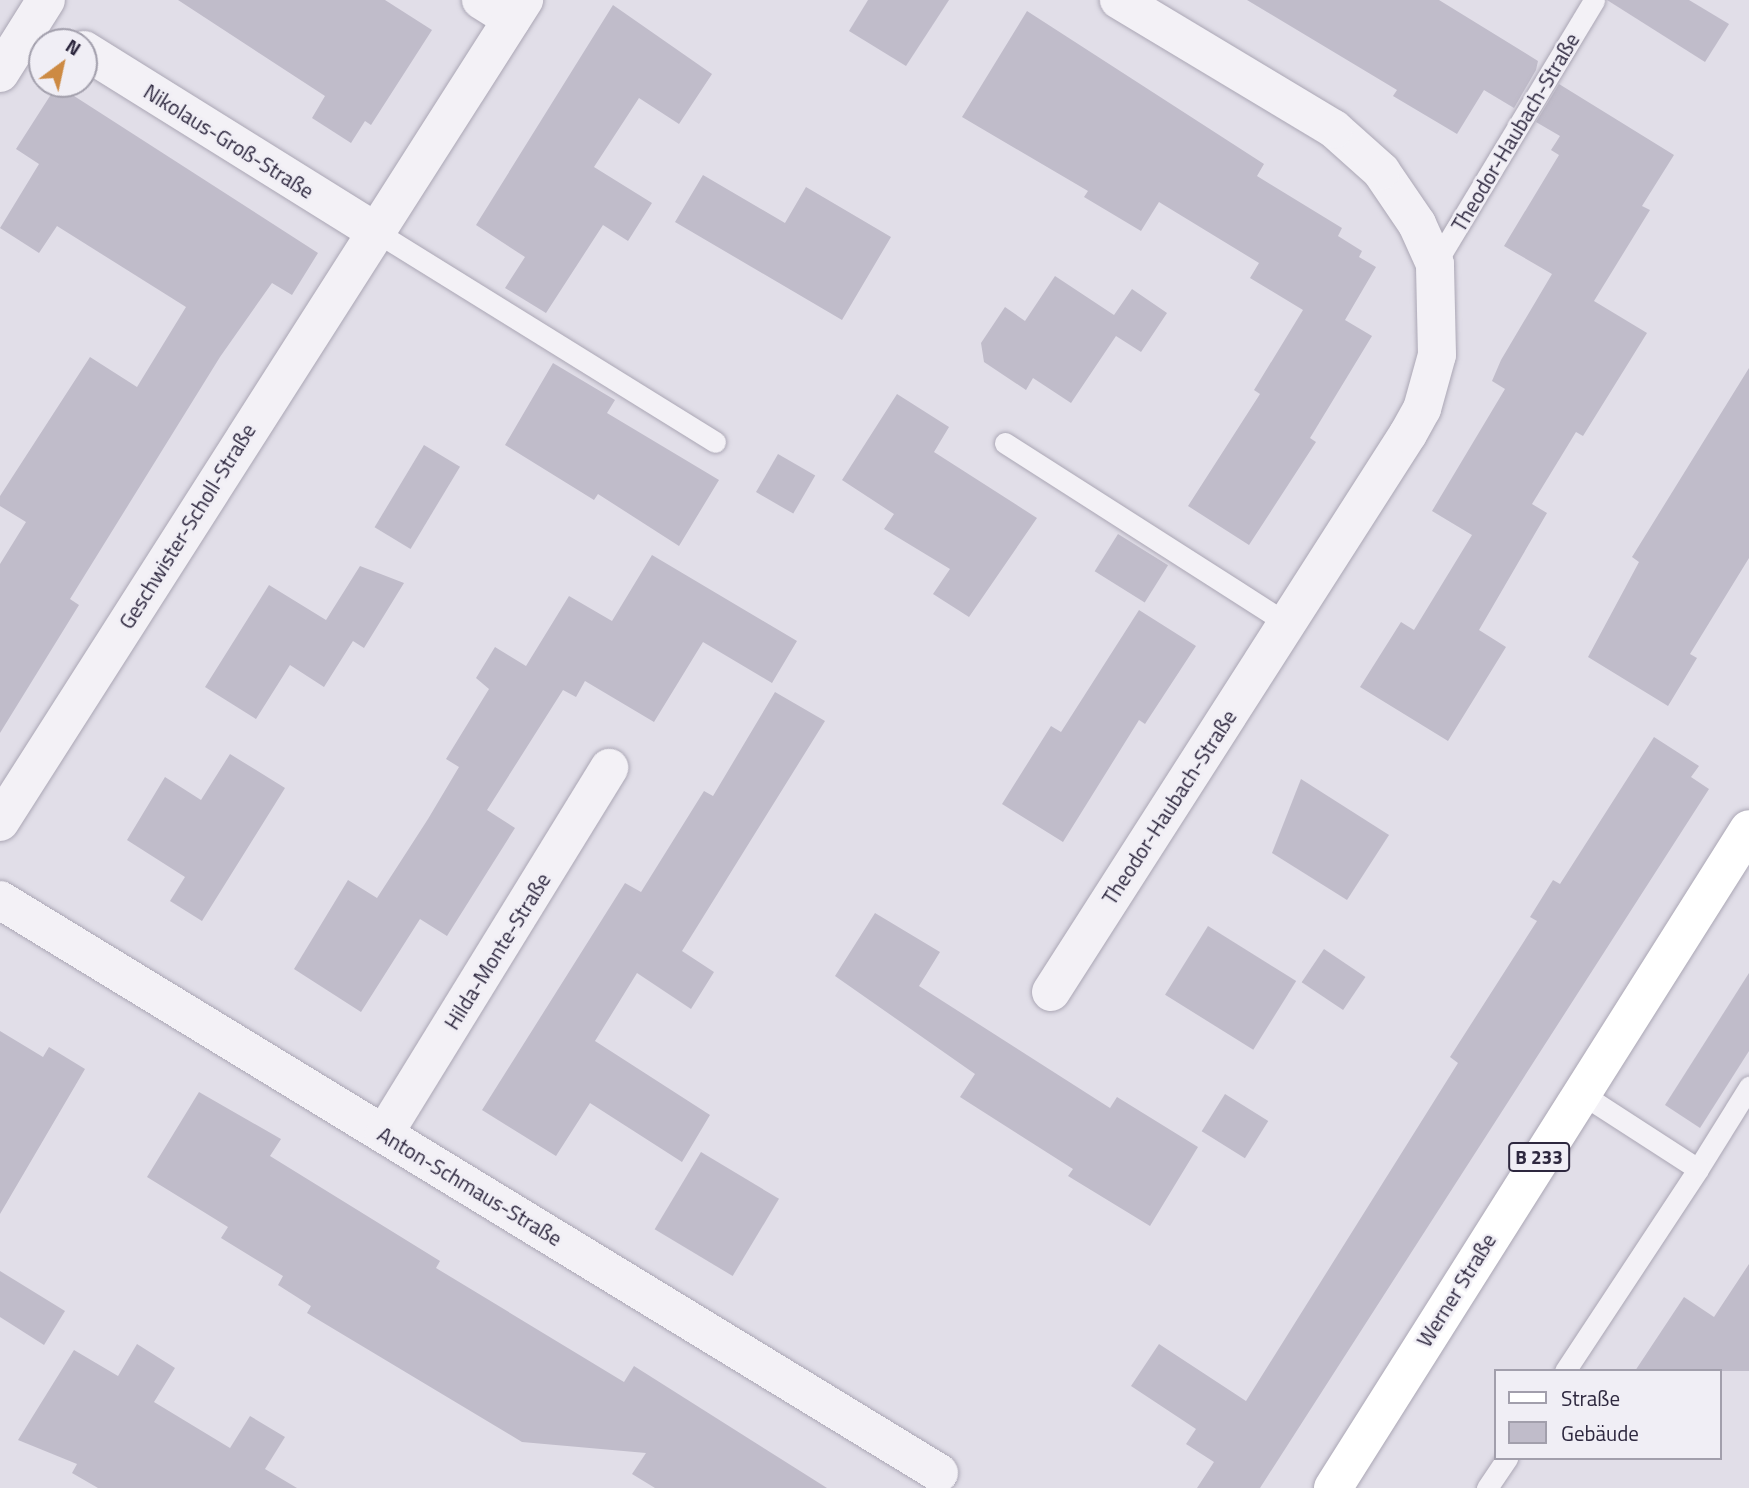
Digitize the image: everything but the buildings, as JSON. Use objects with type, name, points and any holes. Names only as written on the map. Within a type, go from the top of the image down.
[{"type":"main road","name":"Werner Straße","points":[[1333,1488],[1579,1092],[1749,829]]},
{"type":"street","name":"Theodor-Haubach-Straße","points":[[1051,992],[1423,409],[1437,355],[1435,264],[1399,195],[1355,145],[1119,0]]},
{"type":"street","name":"Geschwister-Scholl-Straße","points":[[0,822],[374,231],[506,6]]},
{"type":"street","points":[[0,73],[40,10],[57,28]]},
{"type":"street","name":"Nikolaus-Groß-Straße","points":[[98,59],[374,231]]},
{"type":"street","name":"Hilda-Monte-Straße","points":[[384,1134],[609,768]]},
{"type":"street","name":"Anton-Schmaus-Straße","points":[[0,900],[939,1473]]},
{"type":"lane","name":"Theodor-Haubach-Straße","points":[[1435,264],[1594,0]]},
{"type":"lane","points":[[374,231],[715,442]]},
{"type":"lane","points":[[1006,443],[1287,623]]},
{"type":"lane","points":[[1566,1369],[1749,1087]]},
{"type":"lane","points":[[1579,1092],[1698,1169]]},
{"type":"lane","points":[[1488,1488],[1506,1460]]}]
